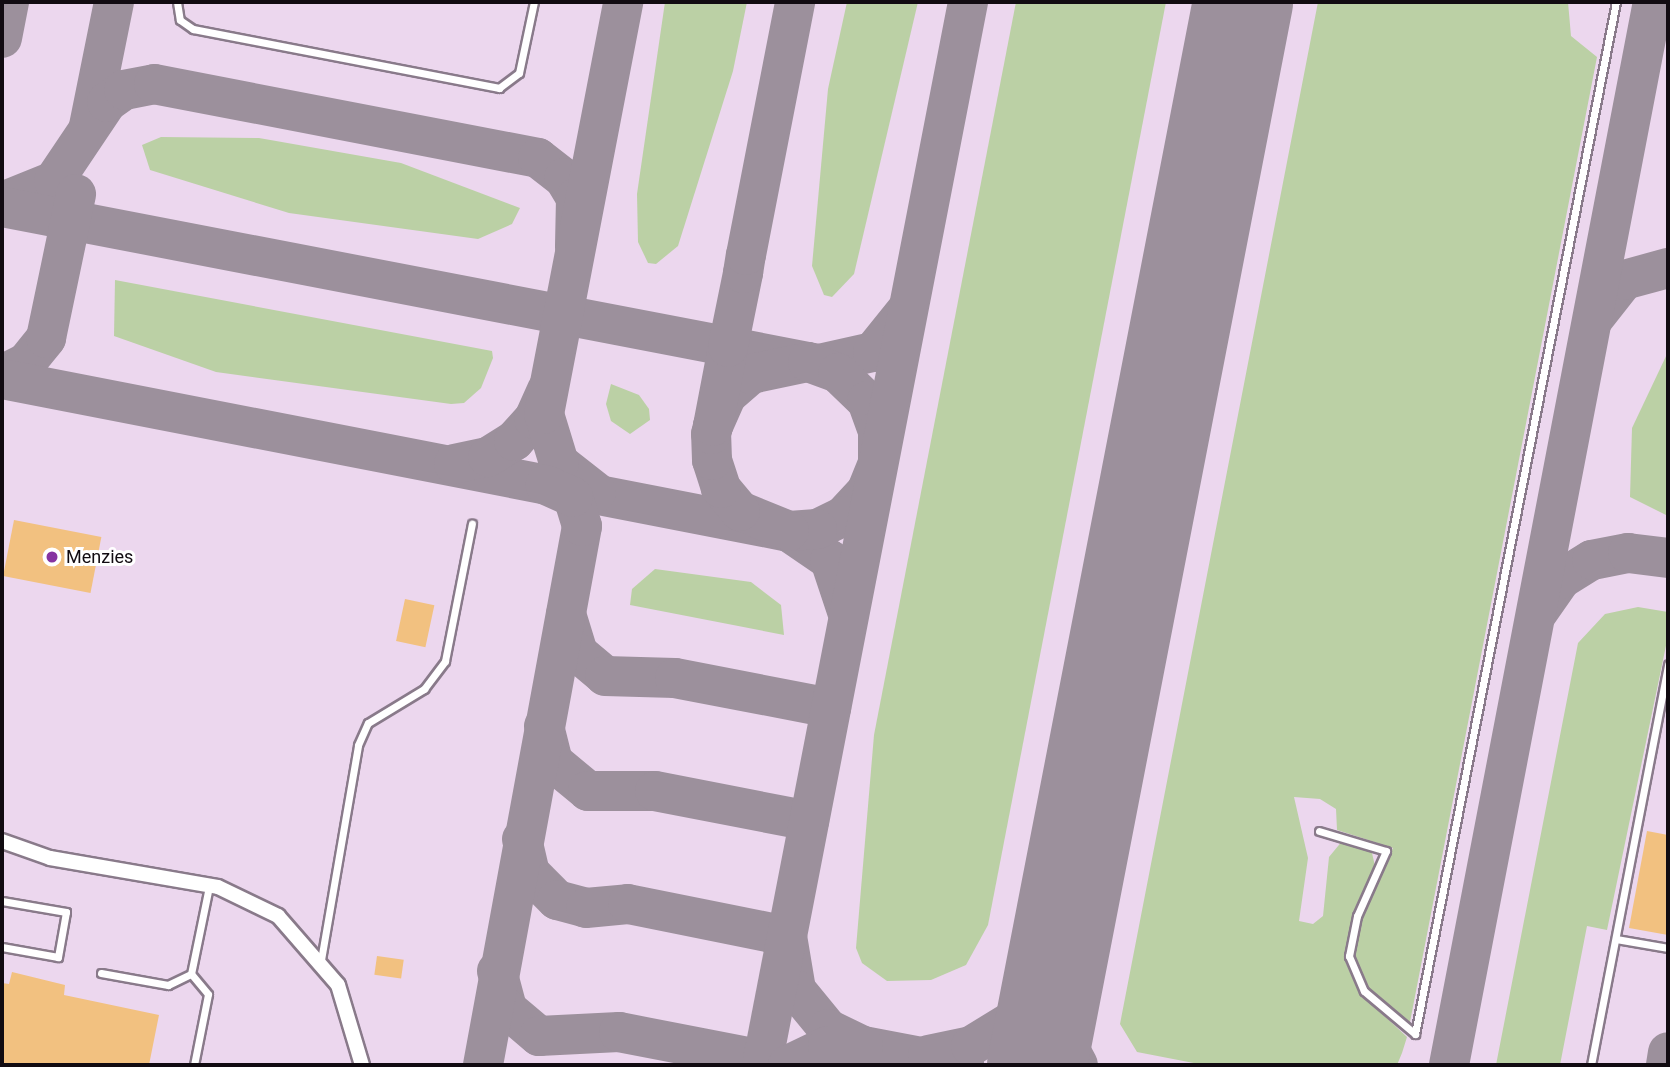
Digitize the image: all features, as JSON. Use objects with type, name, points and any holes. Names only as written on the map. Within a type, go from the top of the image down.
[{"type":"street","points":[[2,841],[50,858],[209,885],[278,916],[321,960],[348,1010],[362,1065]]},
{"type":"lane","points":[[177,2],[180,20],[193,29],[499,88],[519,73],[534,2]]},
{"type":"lane","points":[[1319,831],[1386,851],[1357,916],[1349,956],[1364,992],[1415,1034],[1616,2]]},
{"type":"lane","points":[[321,960],[358,745],[368,723],[424,688],[445,661],[472,524]]},
{"type":"lane","points":[[1591,1065],[1668,664]]},
{"type":"lane","points":[[191,974],[209,885]]},
{"type":"lane","points":[[2,901],[66,912],[58,957],[2,947]]},
{"type":"lane","points":[[1616,939],[1668,948]]},
{"type":"lane","points":[[101,973],[169,985],[191,974]]},
{"type":"lane","points":[[191,974],[208,994],[194,1065]]},
{"type":"shaded area","points":[[2,2],[1668,2],[1668,1065],[2,1065]]},
{"type":"green space","points":[[665,2],[747,2],[733,71],[678,246],[656,264],[648,263],[638,242],[637,194]]},
{"type":"green space","points":[[847,2],[918,2],[854,274],[832,297],[824,295],[812,266],[828,89]]},
{"type":"green space","points":[[1016,2],[1166,2],[988,925],[966,965],[931,980],[887,981],[862,963],[856,948],[874,735]]},
{"type":"green space","points":[[1318,2],[1568,2],[1571,36],[1597,57],[1410,1022],[1372,994],[1354,956],[1360,920],[1393,848],[1337,830],[1336,809],[1320,799],[1294,797],[1308,858],[1299,921],[1313,924],[1323,916],[1329,857],[1343,840],[1372,853],[1375,866],[1351,923],[1346,963],[1359,992],[1407,1037],[1402,1053],[1397,1065],[1204,1065],[1137,1052],[1120,1024]]},
{"type":"green space","points":[[161,137],[259,138],[401,163],[520,208],[512,224],[478,239],[289,213],[150,170],[142,145]]},
{"type":"green space","points":[[115,280],[492,351],[493,358],[481,388],[464,403],[451,404],[216,372],[114,336]]},
{"type":"green space","points":[[1668,352],[1666,515],[1630,497],[1632,428]]},
{"type":"green space","points":[[611,384],[639,395],[649,409],[650,420],[630,434],[611,421],[606,404]]},
{"type":"green space","points":[[655,569],[751,582],[781,605],[784,635],[630,605],[632,589]]},
{"type":"green space","points":[[1638,607],[1668,612],[1668,636],[1607,930],[1587,926],[1560,1065],[1496,1065],[1578,643],[1605,614]]},
{"type":"building","name":"Menzies","points":[[14,520],[101,537],[90,593],[3,576]]},
{"type":"building","points":[[405,599],[434,605],[425,647],[396,641]]},
{"type":"building","points":[[1647,831],[1668,835],[1668,935],[1629,928]]},
{"type":"building","points":[[377,956],[404,960],[401,979],[374,975]]},
{"type":"building","points":[[12,972],[65,985],[64,995],[159,1015],[149,1065],[2,1065],[2,983],[9,984]]},
{"type":"taxiway","points":[[2,38],[9,2]]},
{"type":"taxiway","points":[[89,126],[114,2]]},
{"type":"taxiway","points":[[596,492],[559,463],[544,414],[623,2]]},
{"type":"taxiway","points":[[713,426],[727,395],[751,374],[808,362],[838,373],[867,401],[878,431],[878,463],[866,492],[844,516],[817,529],[789,531],[740,511],[721,488],[712,460],[711,434],[795,2]]},
{"type":"taxiway","points":[[762,1065],[968,2]]},
{"type":"taxiway","points":[[1449,1065],[1653,2]]},
{"type":"taxiway","points":[[2,202],[54,181],[107,102],[124,90],[154,84],[538,158],[564,178],[576,198],[575,247]]},
{"type":"taxiway","points":[[2,375],[26,363],[46,338],[76,194]]},
{"type":"taxiway","points":[[2,207],[819,364],[873,352],[906,311]]},
{"type":"taxiway","points":[[1594,318],[1624,280],[1668,268]]},
{"type":"taxiway","points":[[2,379],[789,532],[830,560],[847,611]]},
{"type":"taxiway","points":[[454,464],[488,457],[514,441],[534,419],[547,390]]},
{"type":"taxiway","points":[[483,1065],[582,526],[573,497],[546,485]]},
{"type":"taxiway","points":[[1538,612],[1561,579],[1592,560],[1628,553],[1668,558]]},
{"type":"taxiway","points":[[566,614],[578,653],[605,676],[675,678],[831,708]]},
{"type":"taxiway","points":[[544,726],[553,762],[588,791],[655,791],[809,821]]},
{"type":"taxiway","points":[[522,839],[530,873],[557,900],[586,908],[628,904],[787,936],[796,990],[828,1029],[863,1046],[964,1065]]},
{"type":"taxiway","points":[[928,1055],[971,1046],[1017,1018],[1048,972],[1067,912]]},
{"type":"taxiway","points":[[1056,966],[1057,1026],[1078,1065]]},
{"type":"taxiway","points":[[497,971],[507,1009],[539,1036],[619,1032],[763,1060]]},
{"type":"taxiway","points":[[788,1065],[828,1046],[863,1046]]},
{"type":"taxiway","points":[[1666,1065],[1668,1052]]},
{"type":"runway","points":[[1037,1065],[1243,2]]},
{"type":"place","name":"Menzies","points":[[52,557]]}]
